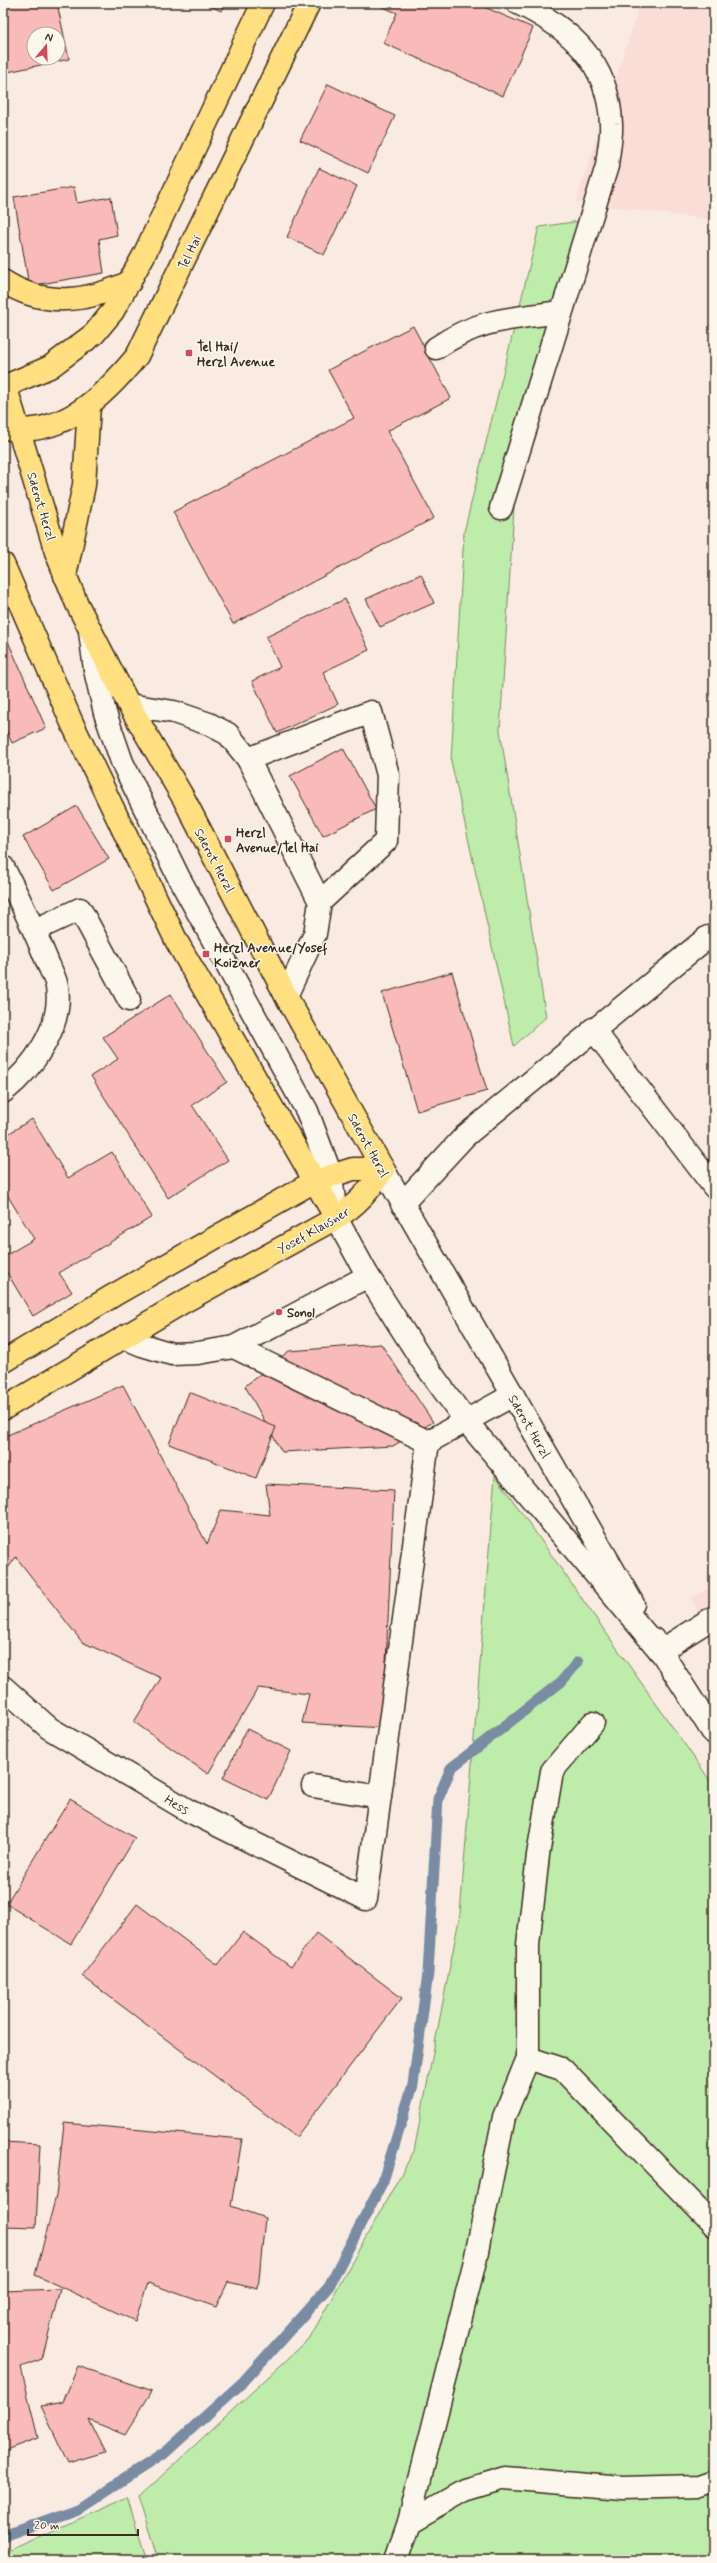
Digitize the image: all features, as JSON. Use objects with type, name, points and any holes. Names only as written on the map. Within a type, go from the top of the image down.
[{"type":"main road","points":[[4,383],[50,367],[94,334],[113,311],[130,282],[263,3]]},
{"type":"main road","name":"Tel Hai","points":[[11,429],[46,427],[88,406],[112,386],[137,356],[310,3]]},
{"type":"main road","points":[[3,280],[30,295],[59,299],[104,293],[130,282]]},
{"type":"main road","name":"Sderot Herzl","points":[[4,383],[11,429],[65,576],[90,631],[129,705],[184,799],[286,996],[383,1169]]},
{"type":"main road","points":[[65,576],[84,485],[88,406]]},
{"type":"main road","name":"Sderot Herzl","points":[[3,564],[72,724],[177,942],[323,1178],[336,1218]]},
{"type":"main road","points":[[3,1362],[114,1295],[323,1178],[367,1168],[383,1169]]},
{"type":"main road","name":"Yosef Klausner","points":[[3,1409],[123,1337],[336,1218],[357,1204],[376,1182],[383,1169]]},
{"type":"street","points":[[501,508],[607,166],[612,124],[604,82],[580,44],[549,18],[518,3]]},
{"type":"street","points":[[436,348],[458,333],[490,321],[561,312]]},
{"type":"street","name":"Sderot Herzl","points":[[90,631],[95,670],[105,713],[122,762],[179,878],[307,1111],[323,1178]]},
{"type":"street","points":[[129,705],[174,712],[209,724],[228,734],[248,759],[320,902],[315,934],[286,996]]},
{"type":"street","points":[[248,759],[371,712],[388,775],[386,841],[320,902]]},
{"type":"street","points":[[3,867],[35,930],[57,986],[56,1009],[50,1031],[38,1054],[17,1081],[3,1092]]},
{"type":"street","points":[[35,930],[80,909],[129,1000]]},
{"type":"street","points":[[402,1204],[465,1136],[708,936]]},
{"type":"street","points":[[594,1029],[714,1187]]},
{"type":"street","name":"Sderot Herzl","points":[[383,1169],[660,1651],[714,1734]]},
{"type":"street","name":"Sderot Herzl","points":[[336,1218],[368,1276],[421,1359],[466,1421],[660,1651]]},
{"type":"street","points":[[123,1337],[172,1354],[198,1353],[234,1347],[368,1276]]},
{"type":"street","points":[[234,1347],[428,1442]]},
{"type":"street","points":[[428,1442],[513,1395]]},
{"type":"street","points":[[313,1786],[380,1797],[428,1442]]},
{"type":"street","points":[[660,1651],[714,1617]]},
{"type":"street","name":"Hess","points":[[3,1687],[49,1728],[189,1811],[366,1899],[380,1797]]},
{"type":"street","points":[[396,2560],[409,2522],[475,2261],[504,2118],[528,2058],[528,1946],[538,1855],[552,1771],[593,1723]]},
{"type":"street","points":[[528,2058],[562,2069],[714,2225]]},
{"type":"street","points":[[409,2522],[465,2490],[504,2478],[622,2488],[700,2486],[714,2481]]},
{"type":"shaded area","points":[[640,3],[714,3],[714,220],[576,202]]},
{"type":"shaded area","points":[[714,1585],[714,1634],[690,1599]]},
{"type":"green space","points":[[587,220],[518,445],[500,730],[546,1017],[514,1046],[451,761],[464,532],[539,227]]},
{"type":"green space","points":[[495,1475],[714,1786],[714,2560],[159,2560],[139,2497],[309,2339],[414,2151],[460,1914]]},
{"type":"green space","points":[[127,2498],[147,2560],[3,2560],[3,2552]]},
{"type":"building","points":[[3,3],[57,3],[62,26],[26,26],[26,66],[36,66],[3,73]]},
{"type":"building","points":[[204,3],[225,3],[221,11]]},
{"type":"building","points":[[374,3],[475,3],[533,28],[503,96],[383,43],[397,13]]},
{"type":"building","points":[[66,45],[69,59],[66,60]]},
{"type":"building","points":[[328,84],[395,116],[368,173],[300,140]]},
{"type":"building","points":[[319,168],[357,186],[324,255],[287,237]]},
{"type":"building","points":[[74,187],[77,203],[111,197],[117,235],[99,239],[104,273],[29,286],[14,197]]},
{"type":"building","points":[[413,326],[451,398],[387,431],[434,518],[233,624],[173,512],[354,418],[328,370]]},
{"type":"building","points":[[421,574],[434,603],[380,627],[366,599]]},
{"type":"building","points":[[345,599],[369,650],[323,672],[338,704],[277,733],[252,681],[280,667],[266,637]]},
{"type":"building","points":[[3,630],[46,728],[12,743],[3,723]]},
{"type":"building","points":[[343,748],[376,809],[323,836],[290,776]]},
{"type":"building","points":[[77,806],[109,859],[54,890],[23,837]]},
{"type":"building","points":[[452,972],[487,1091],[417,1111],[382,993]]},
{"type":"building","points":[[171,994],[227,1082],[192,1105],[228,1160],[168,1198],[91,1076],[118,1059],[103,1037]]},
{"type":"building","points":[[32,1119],[68,1178],[112,1152],[152,1217],[59,1273],[72,1292],[33,1316],[3,1266],[3,1257],[34,1239],[3,1188],[3,1137]]},
{"type":"building","points":[[381,1344],[433,1422],[393,1446],[282,1452],[245,1386],[289,1351]]},
{"type":"building","points":[[123,1385],[207,1544],[221,1510],[270,1515],[266,1484],[394,1490],[383,1728],[302,1723],[309,1694],[258,1688],[208,1774],[134,1722],[161,1678],[82,1642],[16,1557],[3,1575],[3,1437]]},
{"type":"building","points":[[189,1392],[276,1427],[256,1478],[169,1444]]},
{"type":"building","points":[[247,1729],[291,1751],[268,1800],[223,1778]]},
{"type":"building","points":[[70,1799],[135,1838],[71,1944],[6,1904]]},
{"type":"building","points":[[137,1904],[218,1965],[243,1932],[291,1967],[316,1933],[402,1998],[296,2137],[82,1976]]},
{"type":"building","points":[[64,2123],[242,2139],[231,2206],[265,2218],[258,2289],[228,2282],[216,2307],[148,2283],[135,2321],[35,2275],[56,2196]]},
{"type":"building","points":[[3,2142],[40,2144],[36,2227],[3,2226]]},
{"type":"building","points":[[60,2289],[42,2359],[21,2367],[38,2438],[3,2451],[3,2291]]},
{"type":"building","points":[[78,2366],[152,2391],[125,2435],[89,2420],[105,2452],[68,2463],[41,2406],[63,2402]]},
{"type":"waterway","points":[[3,2536],[78,2509],[166,2452],[244,2381],[329,2286],[383,2181],[413,2085],[428,1973],[438,1799],[451,1768],[561,1682],[578,1662]]},
{"type":"place","name":"Tel Hai/ Herzl Avenue","points":[[189,353]]},
{"type":"place","name":"Herzl Avenue/Tel Hai","points":[[228,839]]},
{"type":"place","name":"Herzl Avenue/Yosef Koizner","points":[[206,954]]},
{"type":"place","name":"Sonol","points":[[279,1312]]}]
